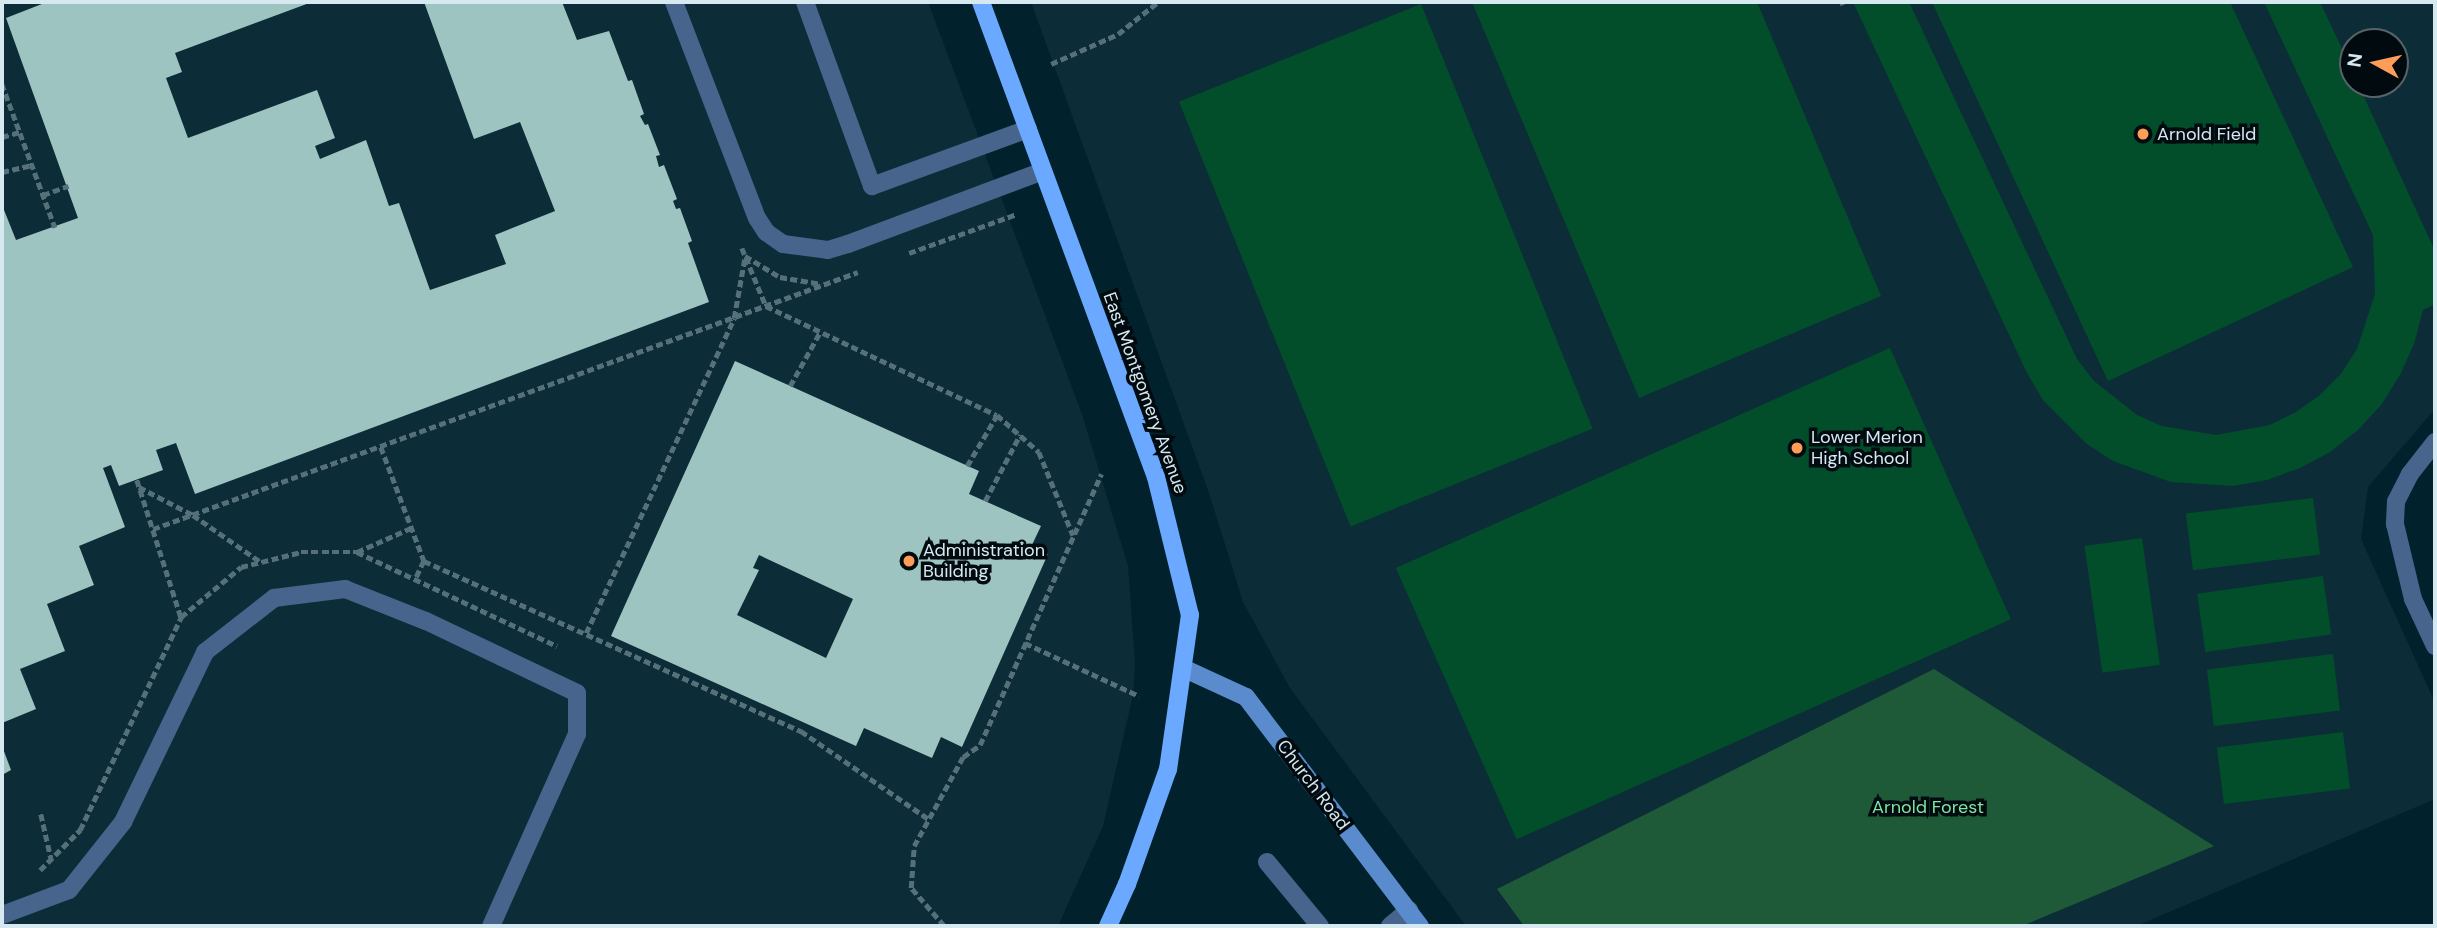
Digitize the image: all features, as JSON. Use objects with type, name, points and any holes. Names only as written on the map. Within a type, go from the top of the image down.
[{"type":"main road","name":"East Montgomery Avenue","points":[[981,2],[1156,477],[1191,615],[1168,769],[1127,884],[1108,926]]},
{"type":"street","points":[[674,2],[757,218],[766,232],[783,244],[828,250],[1043,171]]},
{"type":"street","points":[[804,2],[872,186],[1028,129]]},
{"type":"street","points":[[2435,442],[2410,474],[2396,502],[2395,524],[2413,599],[2435,646]]},
{"type":"street","points":[[2,915],[69,890],[123,822],[205,652],[274,598],[345,589],[426,621],[577,693],[577,734],[491,926]]},
{"type":"street","name":"Church Road","points":[[1185,669],[1247,697],[1318,795],[1420,926]]},
{"type":"street","points":[[1267,862],[1320,926]]},
{"type":"street","points":[[1390,926],[1409,910]]},
{"type":"path","points":[[1051,64],[1118,34],[1158,2]]},
{"type":"path","points":[[2,84],[55,227]]},
{"type":"path","points":[[2,138],[19,132]]},
{"type":"path","points":[[2,172],[32,166]]},
{"type":"path","points":[[43,195],[68,186]]},
{"type":"path","points":[[908,254],[1017,215]]},
{"type":"path","points":[[745,257],[780,277],[825,285]]},
{"type":"path","points":[[745,257],[766,306],[997,415],[1039,452],[1073,535]]},
{"type":"path","points":[[586,633],[734,318],[745,257]]},
{"type":"path","points":[[153,529],[860,271]]},
{"type":"path","points":[[790,386],[820,332]]},
{"type":"path","points":[[967,466],[997,415]]},
{"type":"path","points":[[985,501],[1020,435]]},
{"type":"path","points":[[381,447],[424,561],[800,730],[930,820]]},
{"type":"path","points":[[944,926],[911,888],[914,846],[963,757],[980,745],[1101,474]]},
{"type":"path","points":[[137,480],[181,617]]},
{"type":"path","points":[[139,487],[192,515],[262,562]]},
{"type":"path","points":[[33,876],[79,830],[181,617],[241,568],[301,552],[357,552],[411,527]]},
{"type":"path","points":[[357,552],[557,646]]},
{"type":"path","points":[[415,580],[424,561]]},
{"type":"path","points":[[1025,643],[1139,696]]},
{"type":"path","points":[[41,814],[51,859]]},
{"type":"shaded area","points":[[2,2],[928,2],[1082,414],[1128,566],[1135,663],[1133,695],[1103,826],[1058,926],[2,926]]},
{"type":"shaded area","name":"Lower Merion High School","points":[[1031,2],[2435,2],[2435,409],[2368,487],[2361,539],[2435,703],[2435,799],[2136,926],[1466,926],[1290,688],[1243,602],[1209,493]]},
{"type":"green space","points":[[1472,2],[1757,2],[1881,296],[1639,398]]},
{"type":"green space","points":[[1853,2],[1909,2],[2077,359],[2094,381],[2137,415],[2162,426],[2216,435],[2270,425],[2296,412],[2320,395],[2341,374],[2357,349],[2375,294],[2373,235],[2264,2],[2320,2],[2339,42],[2339,98],[2364,98],[2435,251],[2435,304],[2423,310],[2414,344],[2400,375],[2381,405],[2358,430],[2330,452],[2300,468],[2267,480],[2233,486],[2171,482],[2113,461],[2087,444],[2043,400],[2027,373]]},
{"type":"green space","name":"Arnold Field","points":[[1932,2],[2230,2],[2353,267],[2108,381]]},
{"type":"green space","points":[[1421,4],[1593,429],[1351,526],[1179,102]]},
{"type":"green space","points":[[1890,348],[2011,619],[1517,839],[1396,568]]},
{"type":"green space","points":[[2313,498],[2320,555],[2193,570],[2186,514]]},
{"type":"green space","points":[[2142,538],[2160,665],[2102,673],[2085,546]]},
{"type":"green space","points":[[2323,576],[2331,634],[2205,652],[2197,594]]},
{"type":"green space","points":[[2333,654],[2340,711],[2214,726],[2207,669]]},
{"type":"green space","name":"Arnold Forest","points":[[1934,669],[2214,846],[2022,926],[1524,926],[1497,889]]},
{"type":"green space","points":[[2343,732],[2350,789],[2224,804],[2217,747]]},
{"type":"building","points":[[47,2],[312,2],[175,53],[182,72],[166,78],[188,138],[317,90],[335,138],[315,146],[320,159],[366,140],[389,206],[399,203],[430,290],[506,264],[495,235],[555,211],[520,122],[474,139],[424,2],[562,2],[577,40],[609,31],[628,81],[632,80],[644,114],[640,116],[645,125],[648,124],[660,155],[656,156],[659,167],[664,165],[677,199],[673,201],[676,209],[680,208],[692,241],[688,243],[709,302],[195,494],[176,443],[156,450],[163,470],[119,486],[111,465],[103,468],[125,527],[79,546],[94,585],[47,604],[65,651],[20,669],[36,709],[2,723],[2,205],[16,240],[78,218],[6,18]]},
{"type":"building","name":"Administration Building","points":[[735,361],[979,471],[969,494],[1041,526],[1031,547],[1048,554],[962,747],[941,737],[932,758],[864,728],[856,746],[611,636]],"holes":[[[759,555],[853,599],[826,658],[737,615],[759,570],[753,568]]]},
{"type":"building","points":[[2,746],[11,770],[2,775]]},
{"type":"place","name":"Arnold Field","points":[[2143,134]]},
{"type":"place","name":"Lower Merion High School","points":[[1797,448]]},
{"type":"place","name":"Administration Building","points":[[909,561]]}]
